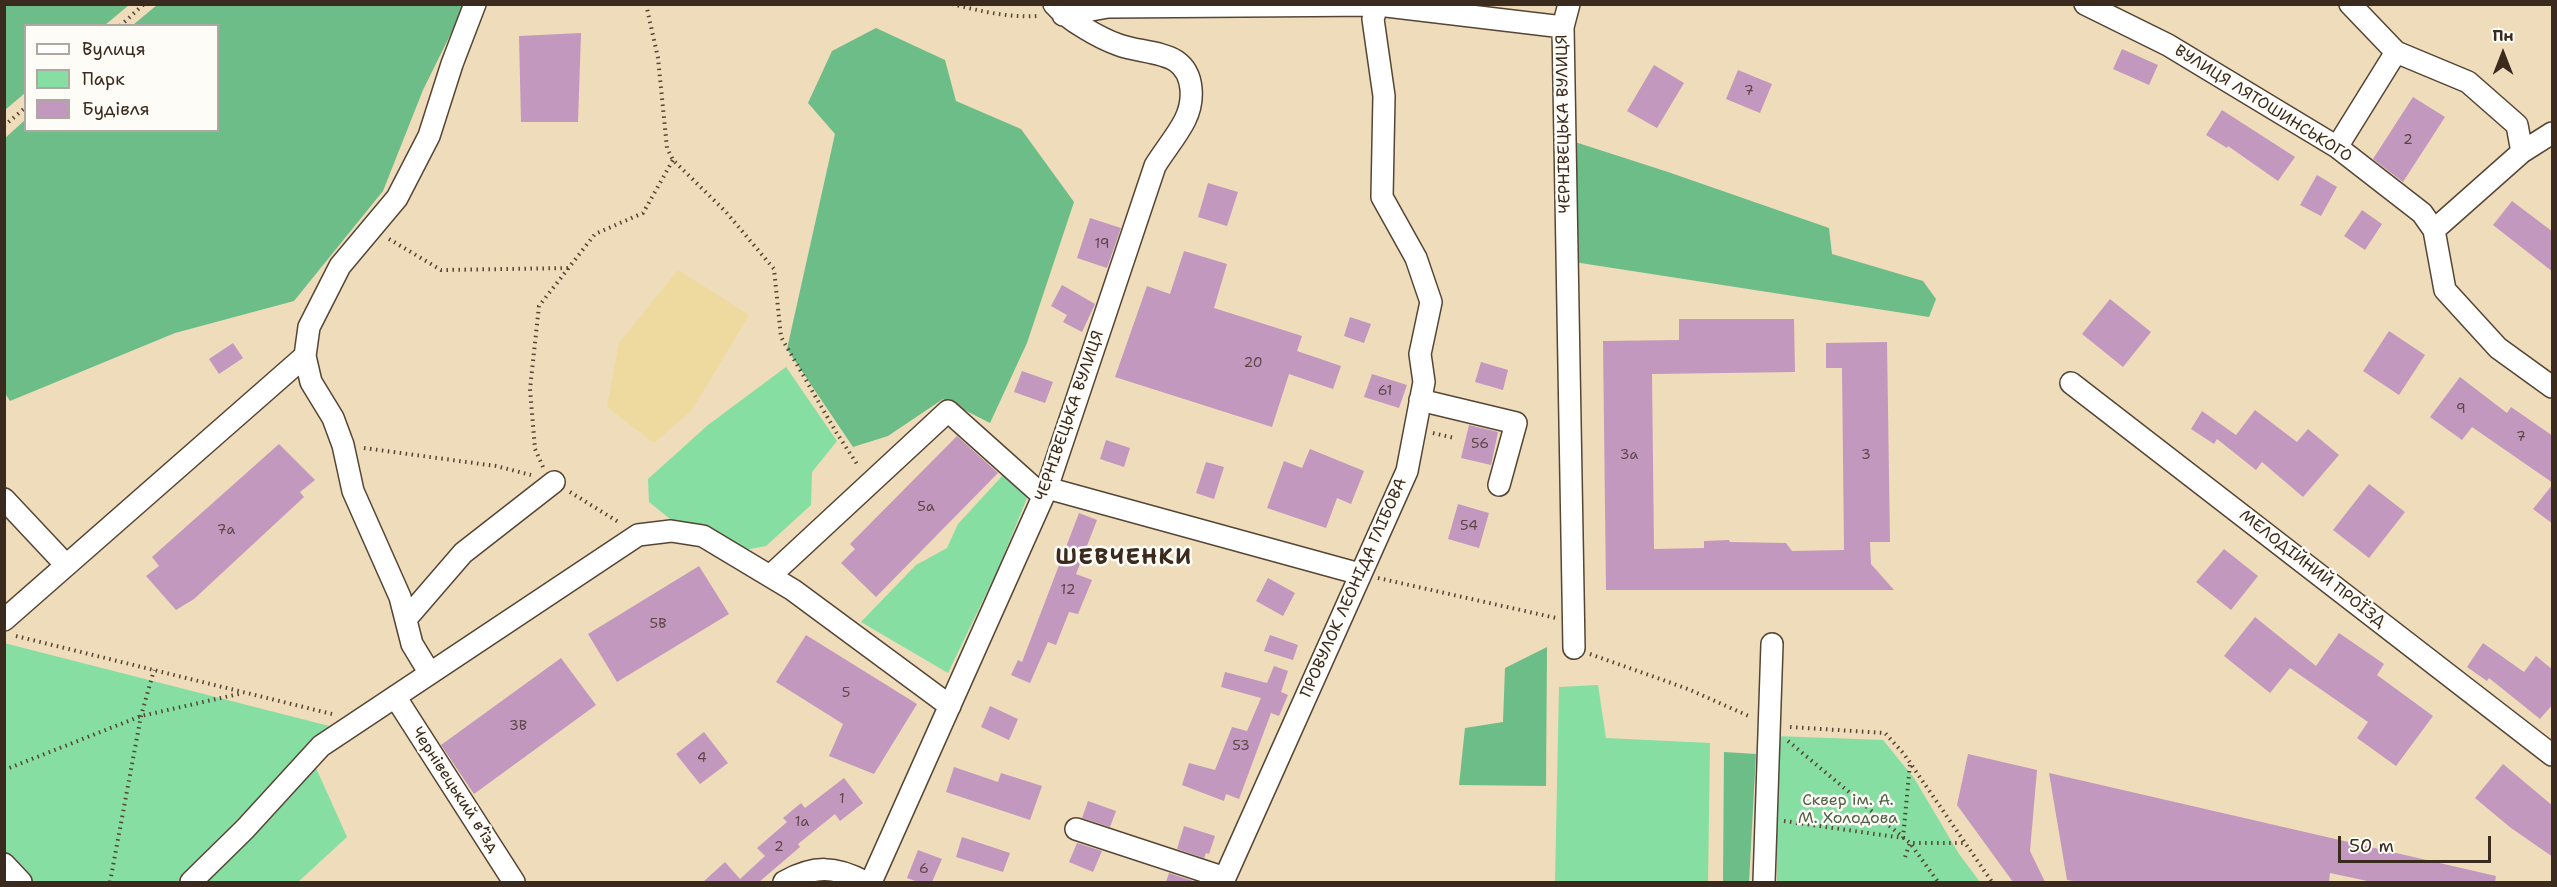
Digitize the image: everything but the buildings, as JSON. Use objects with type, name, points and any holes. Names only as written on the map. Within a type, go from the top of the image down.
[{"type":"street","points":[[429,672],[412,644],[400,597],[353,491],[343,445],[333,418],[311,382],[305,356],[309,327],[340,266],[397,198],[429,136],[452,64],[475,4]]},
{"type":"street","points":[[1563,27],[1569,4]]},
{"type":"street","name":"ВУЛИЦЯ ЛЯТОШИНСЬКОГО","points":[[2085,4],[2168,45],[2337,147],[2422,213],[2434,230]]},
{"type":"street","points":[[2350,4],[2396,52],[2468,82],[2517,125],[2522,152]]},
{"type":"street","name":"ЧЕРНІВЕЦЬКА ВУЛИЦЯ","points":[[1058,10],[1108,7],[1378,5],[1563,27],[1574,648]]},
{"type":"street","name":"ПРОВУЛОК ЛЕОНІДА ГЛІБОВА","points":[[1224,880],[1407,471],[1424,382],[1420,354],[1431,302],[1416,258],[1382,197],[1384,96],[1373,19],[1378,5]]},
{"type":"street","name":"ЧЕРНІВЕЦЬКА ВУЛИЦЯ","points":[[871,882],[1045,492],[1155,166],[1185,119],[1191,94],[1190,81],[1185,70],[1176,60],[1118,45],[1058,10]]},
{"type":"street","points":[[2337,147],[2396,52]]},
{"type":"street","points":[[2553,133],[2522,152],[2434,230],[2445,290],[2498,348],[2553,387]]},
{"type":"street","points":[[4,620],[305,356]]},
{"type":"street","name":"МЕЛОДІЙНИЙ ПРОЇЗД","points":[[2071,383],[2553,755]]},
{"type":"street","points":[[1420,400],[1516,423],[1499,485]]},
{"type":"street","points":[[770,576],[948,411],[1045,492],[1360,574]]},
{"type":"street","points":[[406,619],[463,553],[554,482]]},
{"type":"street","points":[[4,500],[66,566]]},
{"type":"street","points":[[191,882],[245,829],[321,746],[638,534],[671,531],[703,536],[793,590],[950,706]]},
{"type":"street","points":[[1764,882],[1772,644]]},
{"type":"street","name":"Чернівецький вʼїзд","points":[[396,698],[514,882]]},
{"type":"street","points":[[1076,829],[1224,880]]},
{"type":"street","points":[[4,864],[21,882]]},
{"type":"street","points":[[784,882],[821,869],[846,872],[865,882]]},
{"type":"path","points":[[122,24],[144,4]]},
{"type":"path","points":[[646,4],[658,58],[667,148],[673,160],[726,212],[774,269],[781,337],[836,432],[870,482]]},
{"type":"path","points":[[952,4],[1024,17],[1058,10]]},
{"type":"path","points":[[4,126],[24,109]]},
{"type":"path","points":[[554,482],[541,464],[535,449],[530,389],[540,306],[595,234],[644,213],[673,160]]},
{"type":"path","points":[[373,229],[441,270],[571,268]]},
{"type":"path","points":[[343,445],[496,466],[554,482],[638,534]]},
{"type":"path","points":[[1360,574],[1562,619],[1574,648],[1688,689],[1769,725],[1910,843],[1938,882]]},
{"type":"path","points":[[4,633],[359,721]]},
{"type":"path","points":[[110,882],[141,716],[154,670]]},
{"type":"path","points":[[4,770],[141,716],[245,692]]},
{"type":"path","points":[[1769,725],[1885,733],[1910,763],[1992,882]]},
{"type":"path","points":[[1903,838],[1910,763]]},
{"type":"path","points":[[1766,818],[1903,838]]},
{"type":"path","points":[[1910,843],[1964,843]]},
{"type":"path","points":[[1905,857],[1910,843]]},
{"type":"green space","points":[[5,4],[129,4],[106,24],[24,24],[24,94],[5,110]]},
{"type":"green space","points":[[157,5],[465,5],[423,90],[383,191],[294,301],[175,333],[10,401],[4,392],[4,139],[24,121],[24,132],[219,132],[219,24],[134,24]]},
{"type":"green space","points":[[876,28],[945,60],[956,101],[1021,129],[1074,202],[1027,343],[990,423],[943,399],[888,436],[853,447],[787,349],[835,134],[808,103],[832,51]]},
{"type":"green space","points":[[1575,142],[1829,228],[1832,254],[1923,281],[1936,299],[1929,317],[1574,262]]},
{"type":"green space","points":[[786,367],[837,441],[812,472],[811,505],[766,546],[739,551],[679,526],[649,502],[648,479],[708,425]]},
{"type":"green space","points":[[1004,474],[1027,498],[999,567],[948,673],[861,622],[916,565],[947,548],[958,524]]},
{"type":"green space","points":[[4,643],[337,728],[315,740],[177,882],[30,882],[5,853]]},
{"type":"green space","points":[[1547,647],[1546,786],[1459,785],[1465,728],[1503,722],[1505,668]]},
{"type":"green space","points":[[1598,685],[1606,738],[1710,743],[1708,882],[1555,882],[1559,687]]},
{"type":"green space","name":"Сквер ім. А. М. Холодова","points":[[1775,736],[1883,740],[1914,778],[1959,854],[1980,882],[1777,882]]},
{"type":"green space","points":[[1724,752],[1756,754],[1749,882],[1723,882]]},
{"type":"green space","points":[[316,768],[347,837],[298,882],[206,882]]},
{"type":"sand","points":[[678,270],[749,315],[692,410],[654,443],[607,407],[619,343]]},
{"type":"district","name":"ШЕВЧЕНКИ","points":[[1124,558]]}]
